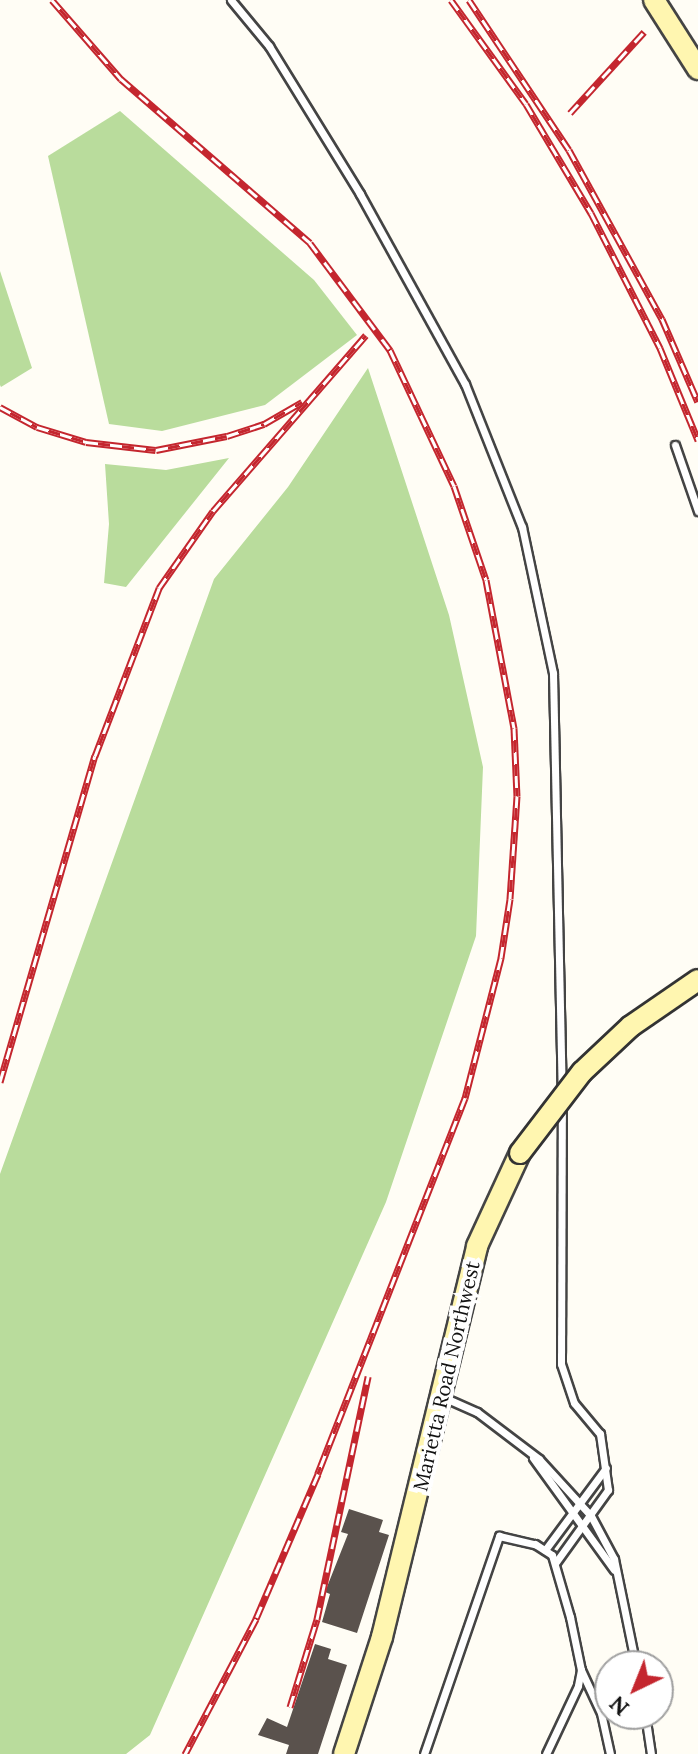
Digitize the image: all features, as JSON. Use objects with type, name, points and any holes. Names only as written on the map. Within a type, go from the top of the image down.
[{"type":"street","points":[[654,0],[698,69]]},
{"type":"street","name":"Marietta Road Northwest","points":[[344,1754],[386,1622],[477,1246],[520,1153],[582,1072],[631,1026],[698,980]]},
{"type":"lane","points":[[231,0],[269,46],[383,235],[465,384],[522,527],[553,673],[563,1146],[561,1364],[574,1403],[600,1434],[608,1490],[556,1562]]},
{"type":"lane","points":[[675,445],[698,511]]},
{"type":"lane","points":[[441,1396],[477,1412],[582,1504],[614,1559],[632,1650]]},
{"type":"lane","points":[[533,1458],[584,1524],[614,1570]]},
{"type":"lane","points":[[545,1550],[606,1468]]},
{"type":"lane","points":[[424,1754],[499,1536],[545,1550],[556,1562],[581,1670],[601,1713],[610,1754]]},
{"type":"lane","points":[[546,1754],[581,1670]]},
{"type":"lane","points":[[647,1730],[651,1754]]},
{"type":"green space","points":[[120,111],[314,280],[357,335],[265,405],[162,431],[109,424],[48,156]]},
{"type":"green space","points":[[0,271],[32,368],[1,387],[0,385]]},
{"type":"green space","points":[[368,368],[449,615],[483,767],[476,936],[386,1202],[150,1735],[126,1754],[0,1754],[0,1174],[214,579],[288,487]]},
{"type":"green space","points":[[229,458],[126,587],[104,583],[109,524],[105,464],[166,470]]},
{"type":"building","points":[[349,1509],[383,1520],[379,1532],[389,1535],[357,1633],[322,1622],[330,1594],[325,1592],[348,1534],[341,1532]]},
{"type":"building","points":[[315,1644],[331,1649],[328,1659],[347,1665],[318,1754],[286,1754],[289,1745],[258,1735],[267,1718],[287,1727]]},
{"type":"railway","points":[[52,0],[121,79],[310,243],[390,350],[454,486],[486,580],[514,728],[517,796],[510,899],[501,958],[465,1098],[318,1474],[256,1619],[185,1754]]},
{"type":"railway","points":[[451,0],[526,104],[591,213],[660,348],[698,440]]},
{"type":"railway","points":[[469,0],[569,150],[662,319],[698,402]]},
{"type":"railway","points":[[570,113],[644,32]]},
{"type":"railway","points":[[0,1082],[95,756],[159,588],[213,511],[366,335]]},
{"type":"railway","points":[[0,407],[37,427],[86,442],[156,450],[227,436],[264,424],[302,402]]},
{"type":"railway","points":[[290,1707],[317,1619],[368,1376]]}]
